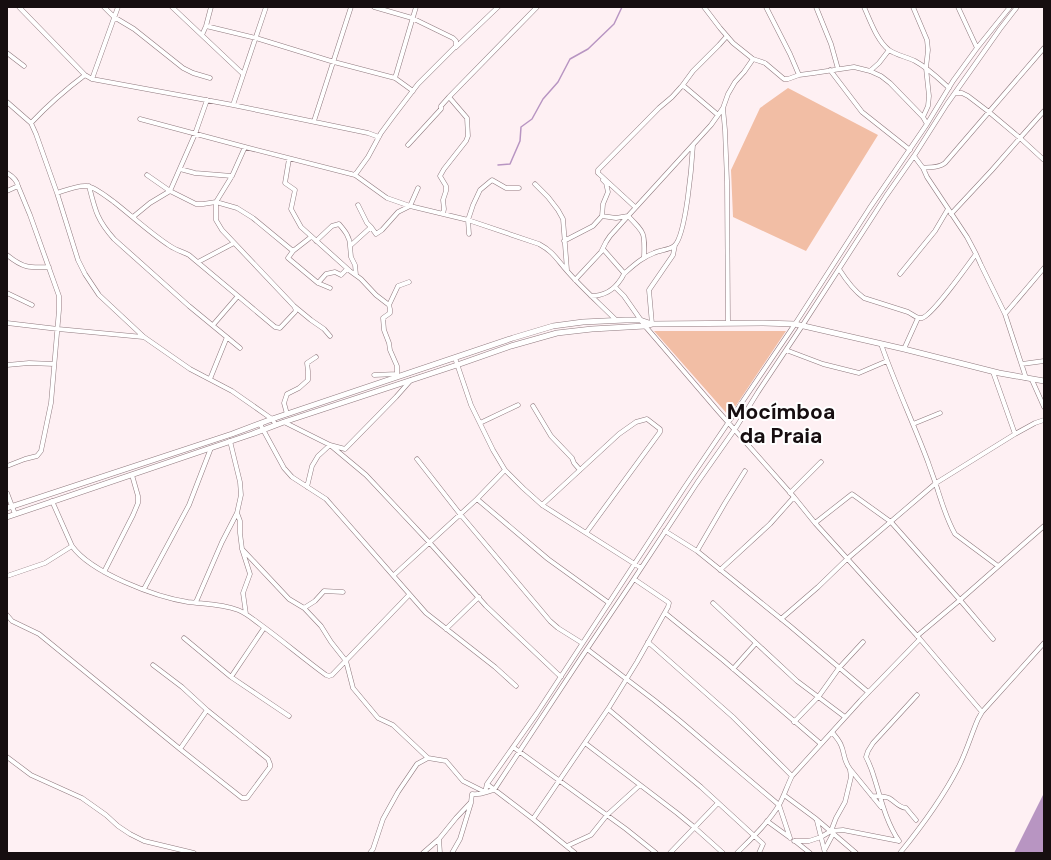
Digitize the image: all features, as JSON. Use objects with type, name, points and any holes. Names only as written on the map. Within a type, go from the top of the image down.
[{"type":"street","points":[[19,7],[85,75],[92,79],[314,121],[368,133],[379,137]]},
{"type":"street","points":[[104,7],[114,17],[134,29],[183,68],[193,73],[210,78]]},
{"type":"street","points":[[92,79],[118,7]]},
{"type":"street","points":[[172,7],[244,74]]},
{"type":"street","points":[[202,35],[211,7]]},
{"type":"street","points":[[233,105],[266,7]]},
{"type":"street","points":[[314,121],[351,7]]},
{"type":"street","points":[[374,7],[412,18],[453,38],[456,41],[455,47]]},
{"type":"street","points":[[395,78],[416,7]]},
{"type":"street","points":[[355,175],[368,157],[386,126],[413,91],[455,47],[498,7]]},
{"type":"street","points":[[408,144],[449,97],[537,7]]},
{"type":"street","points":[[704,7],[733,43],[753,59],[765,63],[784,79],[800,75],[854,67],[870,71],[881,76],[890,83],[923,117],[927,124]]},
{"type":"street","points":[[766,7],[800,75]]},
{"type":"street","points":[[816,7],[831,44],[838,70]]},
{"type":"street","points":[[864,7],[880,41],[889,50],[926,68],[949,88]]},
{"type":"street","points":[[913,7],[927,40],[928,50],[926,68],[929,96],[928,106],[923,117]]},
{"type":"street","points":[[958,7],[977,48]]},
{"type":"street","points":[[485,792],[487,784],[561,677],[684,488],[795,324],[869,209],[910,150],[949,88],[977,48],[1010,7]]},
{"type":"street","points":[[452,853],[460,839],[472,794],[480,795],[494,790],[690,492],[734,429],[840,269],[886,196],[1000,29],[1018,7]]},
{"type":"street","points":[[206,26],[256,38],[334,62],[395,78],[413,91]]},
{"type":"street","points":[[598,173],[598,170],[659,108],[672,97],[693,70],[727,36]]},
{"type":"street","points":[[923,168],[931,166],[941,167],[1044,48]]},
{"type":"street","points":[[870,71],[889,50]]},
{"type":"street","points":[[7,53],[24,66]]},
{"type":"street","points":[[575,280],[601,252],[610,236],[635,207],[711,125],[723,108],[728,94],[753,59]]},
{"type":"street","points":[[830,70],[862,112],[910,150]]},
{"type":"street","points":[[31,123],[51,103],[85,75]]},
{"type":"street","points":[[682,86],[718,115]]},
{"type":"street","points":[[956,92],[968,96],[989,112],[1044,160]]},
{"type":"street","points":[[442,214],[444,210],[443,200],[446,186],[440,176],[466,141],[468,136],[467,118],[449,97]]},
{"type":"street","points":[[133,217],[150,203],[170,191],[195,134],[207,100]]},
{"type":"street","points":[[7,102],[31,123],[39,140],[57,192],[78,260],[85,274],[99,295],[144,337],[190,369],[232,391],[272,419],[276,425]]},
{"type":"street","points":[[723,108],[727,181],[728,323]]},
{"type":"street","points":[[951,214],[1044,111]]},
{"type":"street","points":[[140,119],[355,175],[387,198],[410,206],[468,220],[539,244],[548,249],[557,257],[575,280],[616,320]]},
{"type":"street","points":[[652,324],[649,290],[672,255],[678,240],[686,208],[693,144]]},
{"type":"street","points":[[245,147],[232,176],[216,202],[216,220],[222,230],[294,306],[324,329],[330,336]]},
{"type":"street","points":[[914,156],[967,237],[976,254],[1005,314],[1026,378]]},
{"type":"street","points":[[290,159],[285,183],[295,190],[291,210],[301,227],[316,242],[361,279],[376,295],[389,305]]},
{"type":"street","points":[[180,169],[195,174],[232,176]]},
{"type":"street","points":[[7,173],[14,178],[17,183],[59,296],[58,329],[51,403],[41,452],[37,456],[7,466]]},
{"type":"street","points":[[598,173],[635,207]]},
{"type":"street","points":[[564,241],[593,226],[602,216],[603,204],[608,192],[606,183],[598,173]]},
{"type":"street","points":[[147,176],[170,191],[196,204],[216,202],[237,208],[253,218],[293,251]]},
{"type":"street","points":[[469,234],[468,220],[480,190],[492,180],[506,188],[519,188]]},
{"type":"street","points":[[535,184],[548,197],[563,219],[567,271]]},
{"type":"street","points":[[7,191],[18,186]]},
{"type":"street","points":[[57,192],[89,186],[104,195],[171,247],[182,251],[198,262],[277,328],[280,328],[295,312],[296,310],[294,306]]},
{"type":"street","points":[[89,186],[96,213],[106,229],[131,255],[240,348]]},
{"type":"street","points":[[358,205],[367,223],[376,234],[382,230],[398,212],[410,206],[418,188]]},
{"type":"street","points":[[900,274],[935,231],[948,209]]},
{"type":"street","points":[[602,216],[616,218],[628,216]]},
{"type":"street","points":[[628,216],[641,228],[644,233],[644,257]]},
{"type":"street","points":[[316,242],[332,226],[339,224],[346,232],[350,242],[351,257],[355,265],[356,275]]},
{"type":"street","points":[[350,246],[371,227]]},
{"type":"street","points":[[311,237],[293,251],[288,258],[318,283],[330,288]]},
{"type":"street","points":[[198,262],[234,243]]},
{"type":"street","points":[[590,296],[598,296],[608,292],[621,280],[624,273],[644,257],[676,245]]},
{"type":"street","points":[[603,249],[624,273]]},
{"type":"street","points":[[7,254],[15,262],[26,267],[49,267]]},
{"type":"street","points":[[840,269],[847,281],[864,298],[908,312],[918,318],[923,318],[938,304],[976,254]]},
{"type":"street","points":[[1005,314],[1044,268]]},
{"type":"street","points":[[318,283],[326,274],[335,272],[341,275],[348,269]]},
{"type":"street","points":[[830,270],[836,274]]},
{"type":"street","points":[[374,375],[396,374],[397,366],[384,330],[383,318],[390,313],[389,305],[398,286],[409,282]]},
{"type":"street","points":[[614,287],[624,296],[640,320],[728,423],[794,497],[815,523],[919,638],[982,712]]},
{"type":"street","points":[[7,293],[32,305]]},
{"type":"street","points":[[212,325],[238,296]]},
{"type":"street","points":[[904,348],[918,318]]},
{"type":"street","points":[[9,508],[513,338],[553,326],[616,320],[640,320],[652,324]]},
{"type":"street","points":[[7,517],[284,422],[557,332],[645,326],[652,324],[763,322],[795,324],[904,348],[993,372],[1044,381]]},
{"type":"street","points":[[7,324],[144,337]]},
{"type":"street","points":[[210,379],[227,338]]},
{"type":"street","points":[[881,344],[936,483],[945,513],[956,534],[998,566]]},
{"type":"street","points":[[786,350],[823,364],[859,373],[887,362]]},
{"type":"street","points":[[287,414],[284,403],[287,394],[299,388],[308,380],[307,363],[316,357]]},
{"type":"street","points":[[455,358],[471,405],[493,450],[505,470],[522,488],[542,505],[641,568]]},
{"type":"street","points":[[1022,364],[1044,361]]},
{"type":"street","points":[[7,365],[29,363],[54,364]]},
{"type":"street","points":[[993,372],[1015,434]]},
{"type":"street","points":[[284,422],[330,445],[345,449],[411,380]]},
{"type":"street","points":[[1032,380],[1044,407]]},
{"type":"street","points":[[480,424],[518,405]]},
{"type":"street","points":[[533,406],[551,436],[572,458],[580,470]]},
{"type":"street","points":[[913,424],[940,413]]},
{"type":"street","points":[[542,505],[619,434],[636,422],[647,419],[660,429],[659,435],[586,533]]},
{"type":"street","points":[[781,619],[818,587],[847,559],[936,483],[1015,434],[1044,420]]},
{"type":"street","points":[[260,424],[284,468],[292,477],[326,499],[426,613],[516,686]]},
{"type":"street","points":[[196,602],[222,542],[238,513],[241,494],[240,482],[230,441]]},
{"type":"street","points":[[307,487],[312,466],[318,456],[330,445]]},
{"type":"street","points":[[330,445],[366,475],[479,597],[561,677]]},
{"type":"street","points":[[144,589],[189,505],[211,448]]},
{"type":"street","points":[[417,459],[460,514],[550,621],[558,628],[582,643]]},
{"type":"street","points":[[790,493],[821,462]]},
{"type":"street","points":[[137,466],[139,472]]},
{"type":"street","points":[[394,575],[477,499],[505,470]]},
{"type":"street","points":[[697,551],[745,471]]},
{"type":"street","points":[[104,572],[138,503],[138,496],[132,475]]},
{"type":"street","points":[[684,488],[690,492]]},
{"type":"street","points":[[7,493],[9,508],[15,514]]},
{"type":"street","points":[[815,523],[852,494],[891,522],[993,639]]},
{"type":"street","points":[[720,570],[770,524],[794,497]]},
{"type":"street","points":[[477,499],[548,559],[609,603]]},
{"type":"street","points":[[52,501],[76,552],[104,572],[144,589],[174,599],[229,607],[240,611],[329,676],[332,675],[346,661],[409,595]]},
{"type":"street","points":[[238,513],[240,520],[242,549],[250,574],[243,593],[246,614]]},
{"type":"street","points":[[737,853],[779,806],[792,776],[868,692],[919,638],[1044,526]]},
{"type":"street","points":[[665,531],[697,551],[868,692]]},
{"type":"street","points":[[7,576],[45,563],[72,546]]},
{"type":"street","points":[[242,549],[289,599],[304,608],[321,626],[346,661],[353,688],[378,718],[393,725],[428,758],[446,761],[463,781],[485,792]]},
{"type":"street","points":[[533,819],[608,710],[668,607],[668,602],[634,579]]},
{"type":"street","points":[[304,608],[315,601],[324,591],[343,592]]},
{"type":"street","points":[[446,629],[479,597]]},
{"type":"street","points":[[713,603],[797,681],[845,717]]},
{"type":"street","points":[[665,613],[697,638],[821,744]]},
{"type":"street","points":[[7,615],[12,621],[39,634],[180,749],[244,798],[247,798],[270,767],[268,759],[207,710],[182,687],[153,665]]},
{"type":"street","points":[[231,677],[264,628]]},
{"type":"street","points":[[184,638],[231,677],[289,716]]},
{"type":"street","points":[[648,642],[733,717],[792,776]]},
{"type":"street","points":[[794,722],[863,642]]},
{"type":"street","points":[[733,669],[756,643]]},
{"type":"street","points":[[900,853],[931,814],[959,767],[982,712],[1044,643]]},
{"type":"street","points":[[586,649],[675,717],[779,806],[790,838]]},
{"type":"street","points":[[794,841],[809,841],[843,830],[899,841],[883,808],[874,776],[866,757],[873,743],[917,695]]},
{"type":"street","points":[[180,749],[207,710]]},
{"type":"street","points":[[608,710],[701,787],[754,835],[763,844],[759,853]]},
{"type":"street","points":[[832,732],[841,744],[846,764],[883,808]]},
{"type":"street","points":[[585,743],[694,827],[723,853]]},
{"type":"street","points":[[513,747],[607,815],[656,853]]},
{"type":"street","points":[[7,757],[31,775],[82,798],[130,834],[144,841],[194,853]]},
{"type":"street","points":[[370,853],[373,849],[383,819],[398,792],[417,764],[428,758]]},
{"type":"street","points":[[825,851],[836,818],[845,802],[851,778],[850,769]]},
{"type":"street","points":[[487,784],[575,853]]},
{"type":"street","points":[[566,846],[591,835],[607,815],[640,785]]},
{"type":"street","points":[[784,794],[856,853]]},
{"type":"street","points":[[872,796],[889,798],[901,808],[906,808],[916,820]]},
{"type":"street","points":[[423,853],[439,839],[471,802]]},
{"type":"street","points":[[670,853],[718,803]]},
{"type":"street","points":[[817,820],[825,851]]},
{"type":"street","points":[[767,821],[810,853]]},
{"type":"street","points":[[439,839],[440,853]]},
{"type":"shaded area","points":[[788,88],[878,135],[806,251],[733,217],[731,170],[760,108]]},
{"type":"shaded area","points":[[654,331],[786,331],[729,416]]},
{"type":"shaded area","points":[[1044,793],[1044,853],[1014,853]]},
{"type":"waterway","points":[[498,165],[510,164],[520,141],[521,127],[532,119],[543,99],[558,82],[570,59],[588,49],[614,24],[622,7]]},
{"type":"district","name":"Mocímboa da Praia","points":[[781,424]]}]
